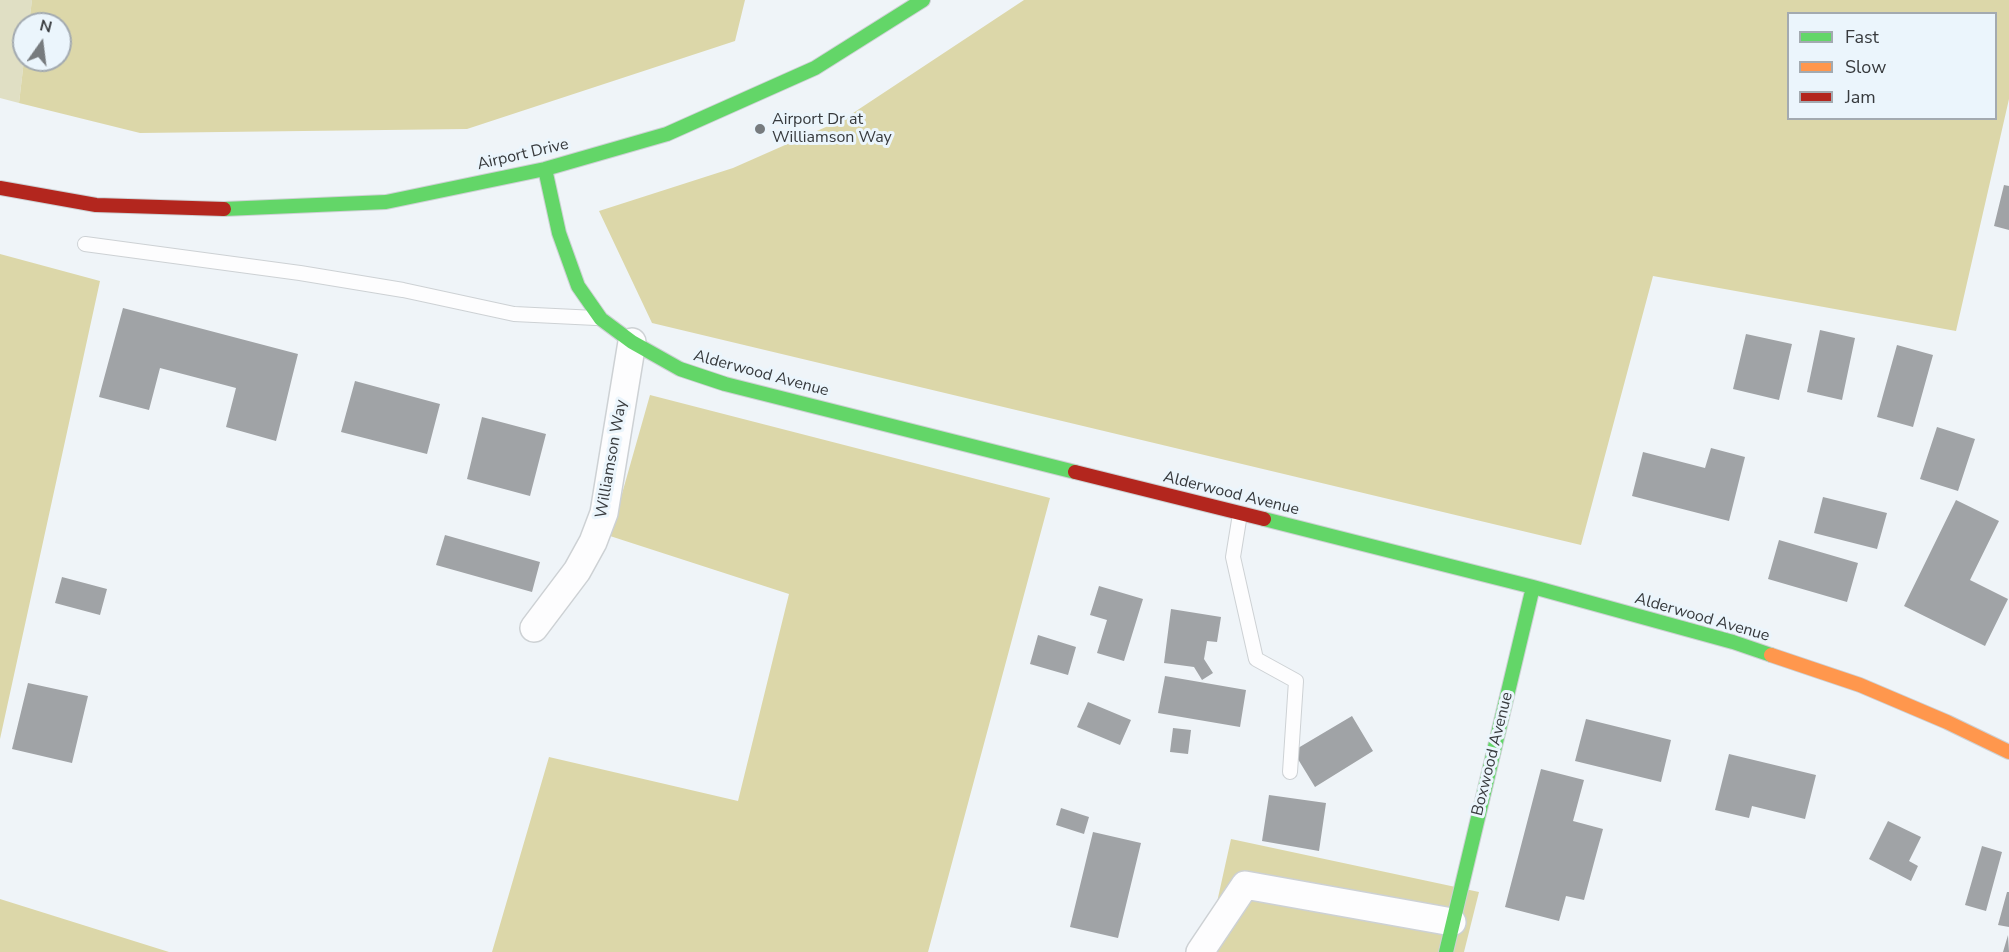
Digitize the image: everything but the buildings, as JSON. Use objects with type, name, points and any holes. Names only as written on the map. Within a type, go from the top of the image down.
[{"type":"street","name":"Airport Drive","points":[[0,188],[96,205],[216,209],[386,202],[545,169],[667,134],[815,68],[918,1]]},
{"type":"street","name":"Alderwood Avenue","points":[[545,169],[559,233],[578,286],[601,319],[632,342],[680,369],[725,384],[1533,587],[1733,642],[1860,685],[1947,722],[2009,752]]},
{"type":"street","name":"Williamson Way","points":[[534,628],[577,572],[593,542],[604,513],[632,342]]},
{"type":"street","name":"Boxwood Avenue","points":[[1446,952],[1533,587]]},
{"type":"street","points":[[1200,952],[1245,885],[1452,922]]},
{"type":"lane","points":[[85,244],[300,273],[403,290],[514,314],[601,319]]},
{"type":"lane","points":[[1240,514],[1233,557],[1256,659],[1296,681],[1290,772]]},
{"type":"green space","points":[[0,0],[32,0],[30,12],[12,12],[12,72],[23,72],[19,103],[0,98]]},
{"type":"shaded area","points":[[32,0],[745,0],[735,41],[467,129],[140,133],[19,103],[23,72],[72,72],[72,12],[30,12]]},
{"type":"shaded area","points":[[1024,0],[2009,0],[2009,99],[1956,331],[1653,276],[1581,545],[652,323],[599,211],[733,168],[844,119]]},
{"type":"shaded area","points":[[0,254],[100,281],[0,739]]},
{"type":"shaded area","points":[[650,395],[1050,498],[928,952],[492,952],[549,757],[738,801],[789,594],[610,536]]},
{"type":"shaded area","points":[[1231,839],[1479,892],[1464,952],[1206,952]]},
{"type":"shaded area","points":[[0,899],[169,952],[0,952]]},
{"type":"traffic: fast","points":[[224,209],[386,202],[545,169],[667,134],[815,68],[923,0]]},
{"type":"traffic: fast","points":[[545,169],[559,233],[578,286],[601,319],[632,342],[680,369],[725,384],[1075,472]]},
{"type":"traffic: fast","points":[[1264,519],[1533,587],[1733,642],[1771,655]]},
{"type":"traffic: fast","points":[[1446,952],[1533,587]]},
{"type":"traffic: slow","points":[[1771,655],[1860,685],[1947,722],[2009,752]]},
{"type":"traffic: jam","points":[[0,188],[96,205],[224,209]]},
{"type":"traffic: jam","points":[[1075,472],[1264,519]]},
{"type":"place","name":"Airport Dr at Williamson Way","points":[[760,129]]}]
